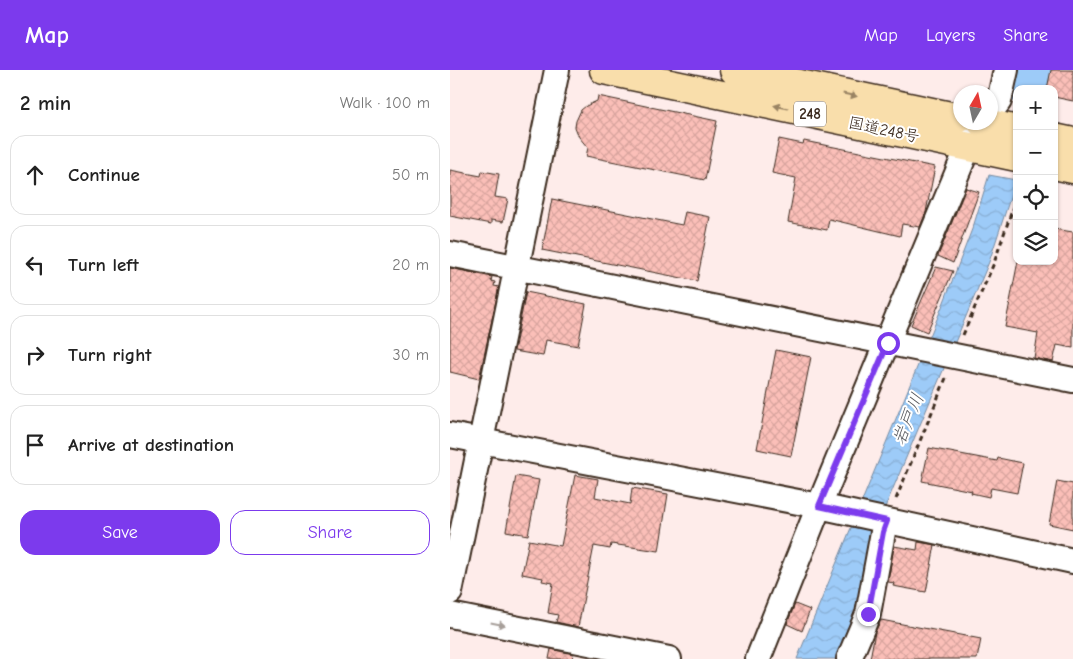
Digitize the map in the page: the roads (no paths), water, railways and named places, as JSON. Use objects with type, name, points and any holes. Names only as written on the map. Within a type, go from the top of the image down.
[{"type":"highway","name":"国道248号","points":[[604,70],[1013,156]]},
{"type":"highway","name":"国道248号","points":[[734,70],[953,117]]},
{"type":"highway","points":[[998,126],[1013,129]]},
{"type":"highway","points":[[1058,139],[1073,142]]},
{"type":"highway","points":[[1058,166],[1073,169]]},
{"type":"street","points":[[450,592],[557,70]]},
{"type":"street","points":[[998,102],[1006,70]]},
{"type":"street","points":[[758,659],[819,506],[968,147],[979,130]]},
{"type":"street","points":[[450,254],[1073,380]]},
{"type":"street","points":[[450,435],[819,506],[1073,561]]},
{"type":"street","points":[[849,659],[868,614],[884,520]]},
{"type":"street","points":[[450,615],[669,659]]},
{"type":"water","points":[[989,175],[1013,179],[1013,189],[989,262],[875,531],[858,610],[839,659],[797,659],[944,302],[974,224]]},
{"type":"waterway","name":"岩戸川","points":[[1031,85],[1034,70]]}]
